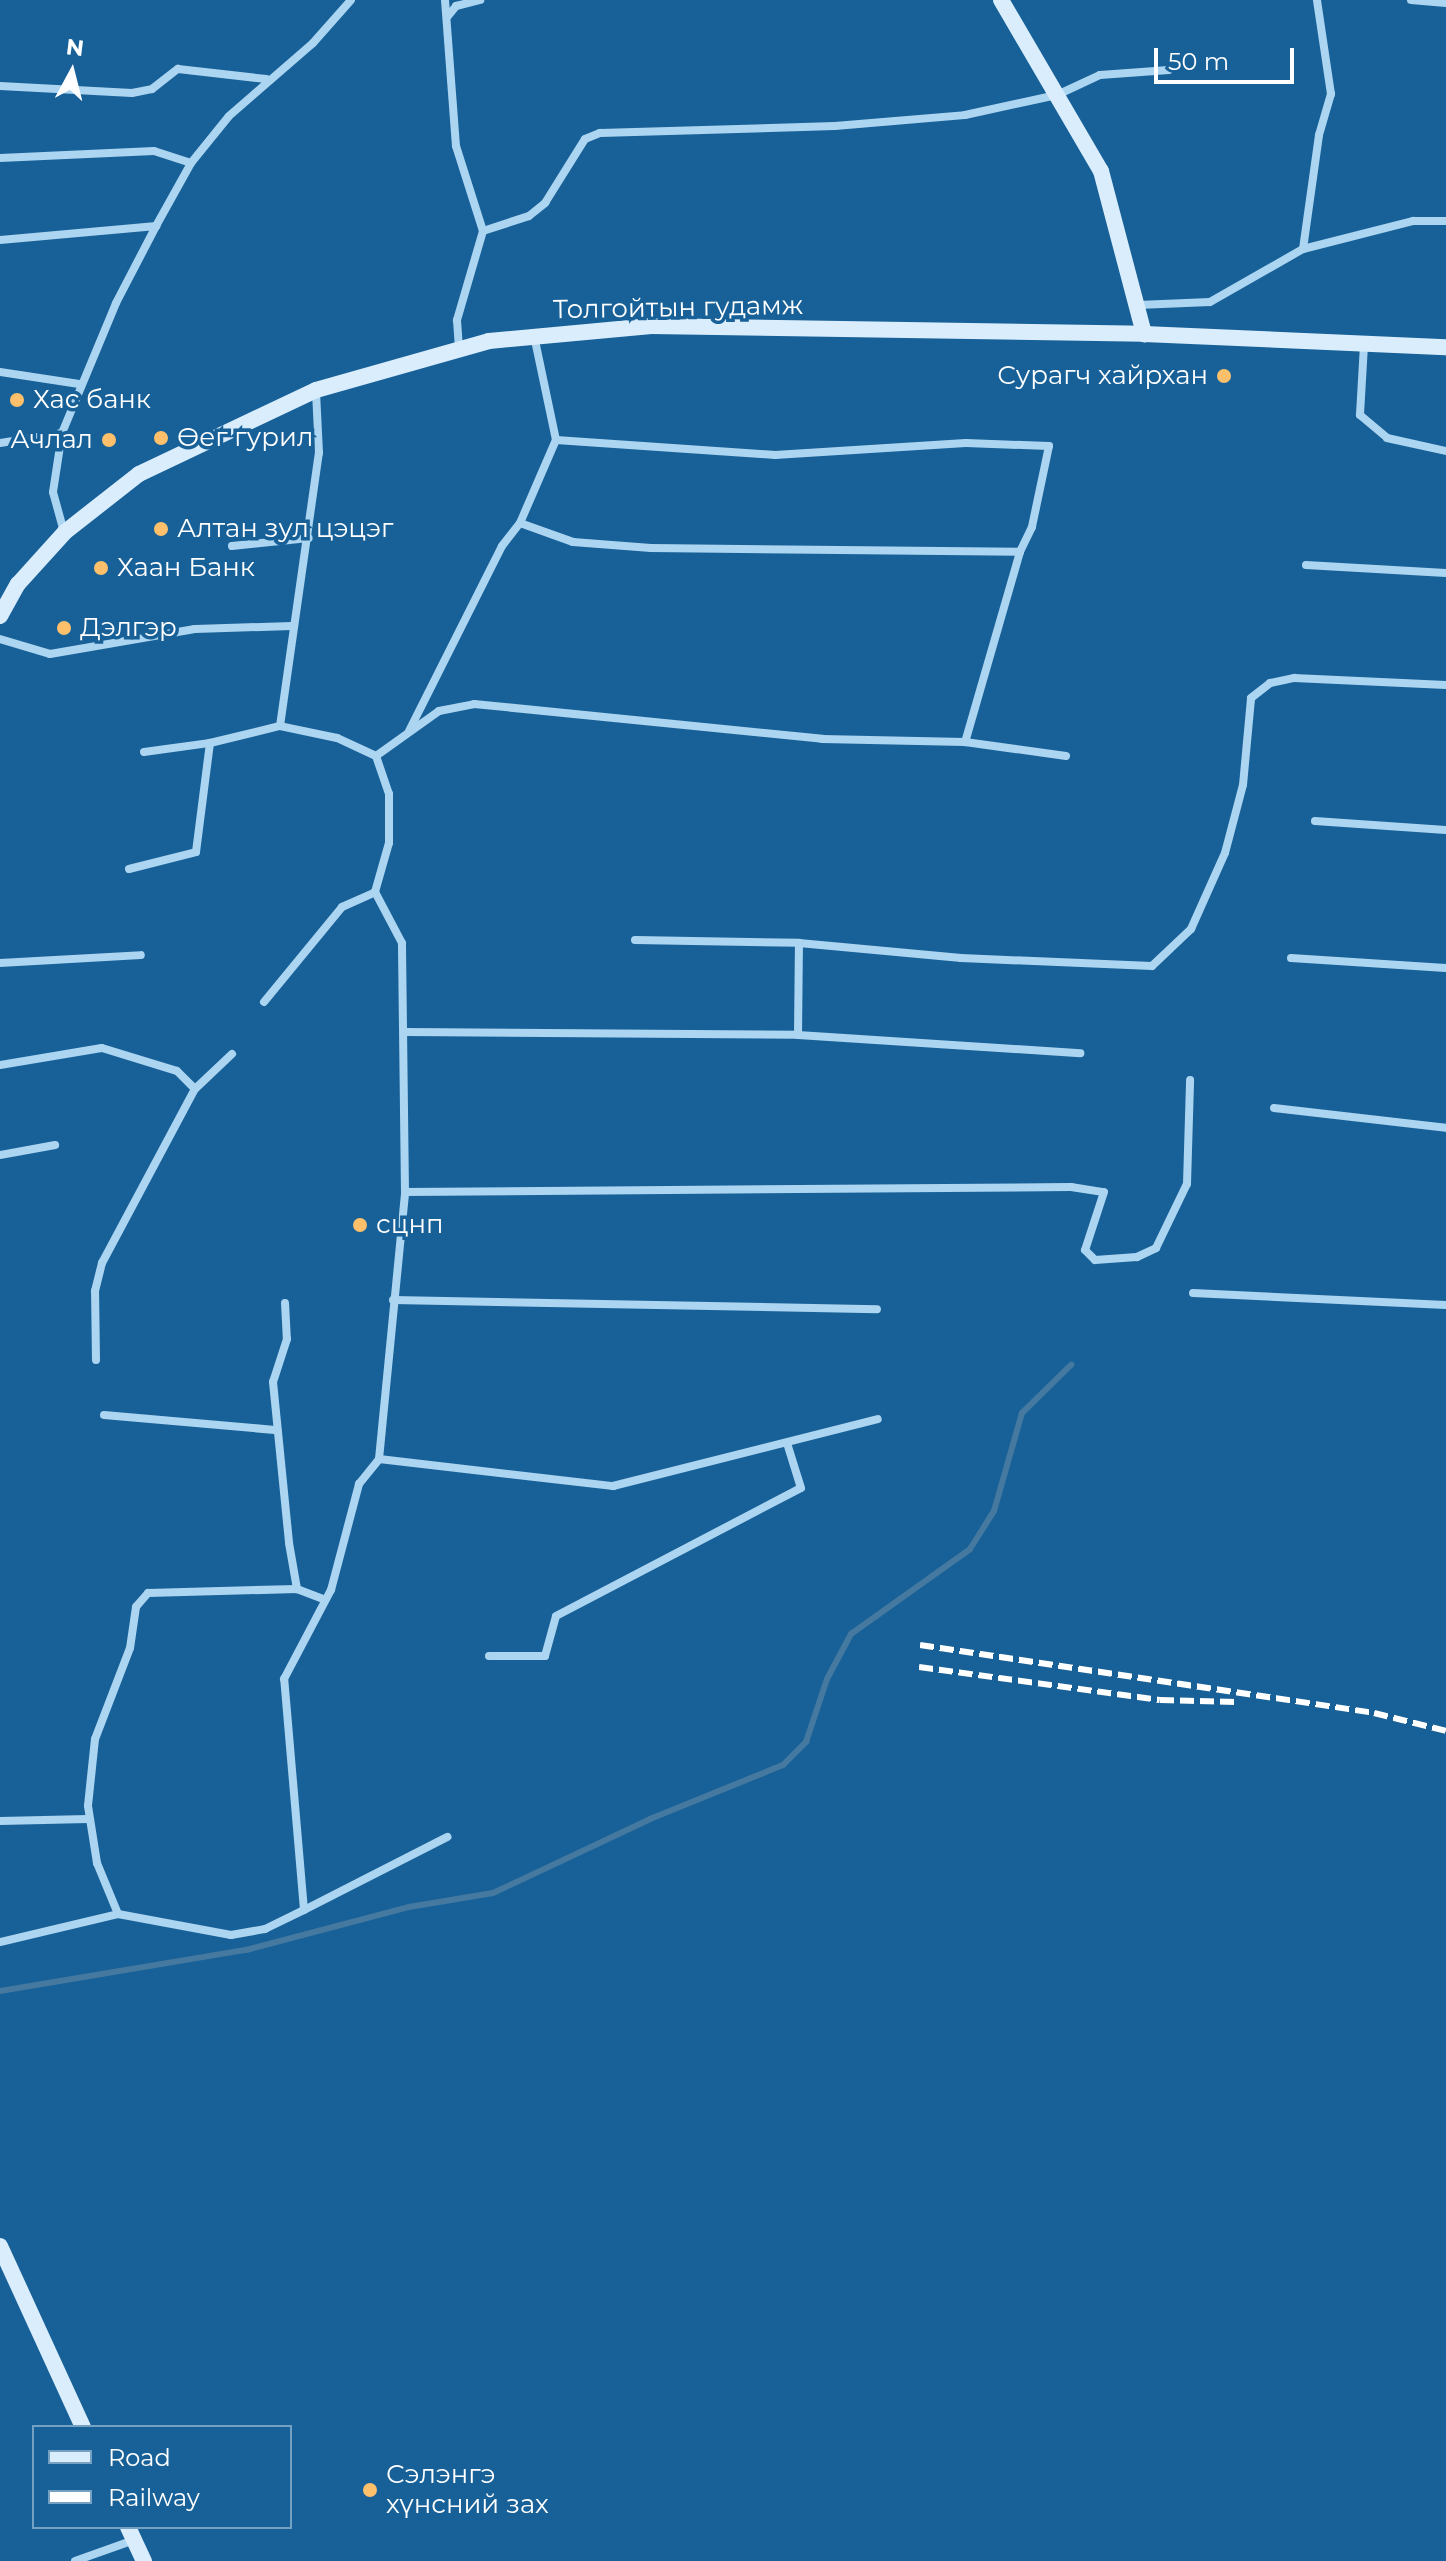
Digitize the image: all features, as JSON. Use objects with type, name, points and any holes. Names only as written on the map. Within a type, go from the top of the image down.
[{"type":"main road","points":[[1001,0],[1101,171],[1144,334]]},
{"type":"main road","name":"Толгойтын гудамж","points":[[0,616],[18,584],[65,532],[139,474],[316,390],[459,348],[534,335],[651,326],[1144,334],[1446,347]]},
{"type":"main road","points":[[0,2246],[82,2425]]},
{"type":"main road","points":[[131,2533],[144,2561]]},
{"type":"street","points":[[445,0],[456,146],[483,231],[457,320],[459,348]]},
{"type":"street","points":[[448,16],[456,6],[480,0]]},
{"type":"street","points":[[1303,249],[1319,135],[1331,94],[1317,0]]},
{"type":"street","points":[[1411,0],[1446,3]]},
{"type":"street","points":[[65,532],[53,492],[62,433],[79,384],[156,226],[191,163],[266,79],[313,43],[350,1]]},
{"type":"street","points":[[0,86],[132,93],[152,89],[178,69],[266,79]]},
{"type":"street","points":[[483,231],[529,216],[545,203],[585,139],[600,133],[850,125],[965,115],[1057,95],[1100,75],[1169,70]]},
{"type":"street","points":[[0,158],[154,151],[191,163]]},
{"type":"street","points":[[1138,305],[1210,302],[1303,249],[1413,221],[1446,221]]},
{"type":"street","points":[[0,240],[156,226]]},
{"type":"street","points":[[407,734],[502,546],[520,523],[556,440],[534,335]]},
{"type":"street","points":[[1364,345],[1360,415],[1387,438],[1446,451]]},
{"type":"street","points":[[0,372],[79,384]]},
{"type":"street","points":[[280,726],[319,453],[316,390]]},
{"type":"street","points":[[0,443],[62,433]]},
{"type":"street","points":[[556,440],[775,455],[966,443],[1049,446],[1032,527],[1020,552],[965,742]]},
{"type":"street","points":[[520,523],[573,542],[651,548],[1020,552]]},
{"type":"street","points":[[232,546],[309,538]]},
{"type":"street","points":[[1306,565],[1446,573]]},
{"type":"street","points":[[0,639],[50,654],[195,629],[292,626]]},
{"type":"street","points":[[635,940],[799,943],[961,958],[1152,966],[1191,929],[1225,853],[1243,785],[1251,698],[1270,683],[1294,678],[1446,685]]},
{"type":"street","points":[[376,756],[439,711],[474,704],[822,739],[965,742],[1066,756]]},
{"type":"street","points":[[144,752],[210,743],[280,726],[337,738],[376,756],[389,794],[389,843],[375,892],[402,943],[406,1032],[405,1192],[379,1459],[359,1484],[325,1600],[284,1679],[304,1910]]},
{"type":"street","points":[[129,869],[196,852],[210,743]]},
{"type":"street","points":[[1315,821],[1446,830]]},
{"type":"street","points":[[264,1002],[342,907],[375,892]]},
{"type":"street","points":[[798,1035],[799,943]]},
{"type":"street","points":[[0,963],[141,955]]},
{"type":"street","points":[[1291,958],[1446,968]]},
{"type":"street","points":[[406,1032],[798,1035],[1080,1053]]},
{"type":"street","points":[[0,1065],[102,1048],[177,1071],[195,1089]]},
{"type":"street","points":[[96,1360],[95,1291],[102,1263],[195,1089],[232,1054]]},
{"type":"street","points":[[405,1192],[1071,1187],[1104,1192],[1085,1250],[1095,1260],[1137,1257],[1156,1248],[1187,1184],[1190,1080]]},
{"type":"street","points":[[1274,1108],[1446,1128]]},
{"type":"street","points":[[0,1155],[55,1145]]},
{"type":"street","points":[[1193,1293],[1446,1305]]},
{"type":"street","points":[[393,1300],[877,1309]]},
{"type":"street","points":[[285,1303],[287,1339],[273,1382],[297,1589]]},
{"type":"street","points":[[104,1415],[277,1430]]},
{"type":"street","points":[[379,1459],[613,1486],[878,1419]]},
{"type":"street","points":[[489,1656],[545,1656],[556,1616],[801,1488],[787,1443]]},
{"type":"street","points":[[118,1914],[97,1863],[88,1819],[95,1739],[130,1648],[136,1607],[148,1593],[297,1589],[325,1600]]},
{"type":"street","points":[[0,1821],[88,1819]]},
{"type":"street","points":[[0,1942],[118,1914],[231,1935],[265,1929],[447,1837]]},
{"type":"street","points":[[75,2561],[131,2533]]},
{"type":"waterway","points":[[0,1991],[246,1950],[409,1907],[493,1893],[650,1819],[783,1765],[806,1742],[827,1679],[851,1634],[970,1549],[994,1511],[1022,1413],[1071,1365]]},
{"type":"railway","points":[[920,1645],[1374,1713],[1446,1731]]},
{"type":"railway","points":[[919,1667],[1160,1700],[1236,1702]]},
{"type":"place","name":"Сурагч хайрхан","points":[[1224,376]]},
{"type":"place","name":"Хас банк","points":[[17,400]]},
{"type":"place","name":"Өег гурил","points":[[161,438]]},
{"type":"place","name":"Ачлал","points":[[109,440]]},
{"type":"place","name":"Алтан зул цэцэг","points":[[161,529]]},
{"type":"place","name":"Хаан Банк","points":[[101,568]]},
{"type":"place","name":"Дэлгэр","points":[[64,628]]},
{"type":"place","name":"сцнп","points":[[360,1225]]},
{"type":"place","name":"Сэлэнгэ хүнсний зах","points":[[370,2490]]}]
